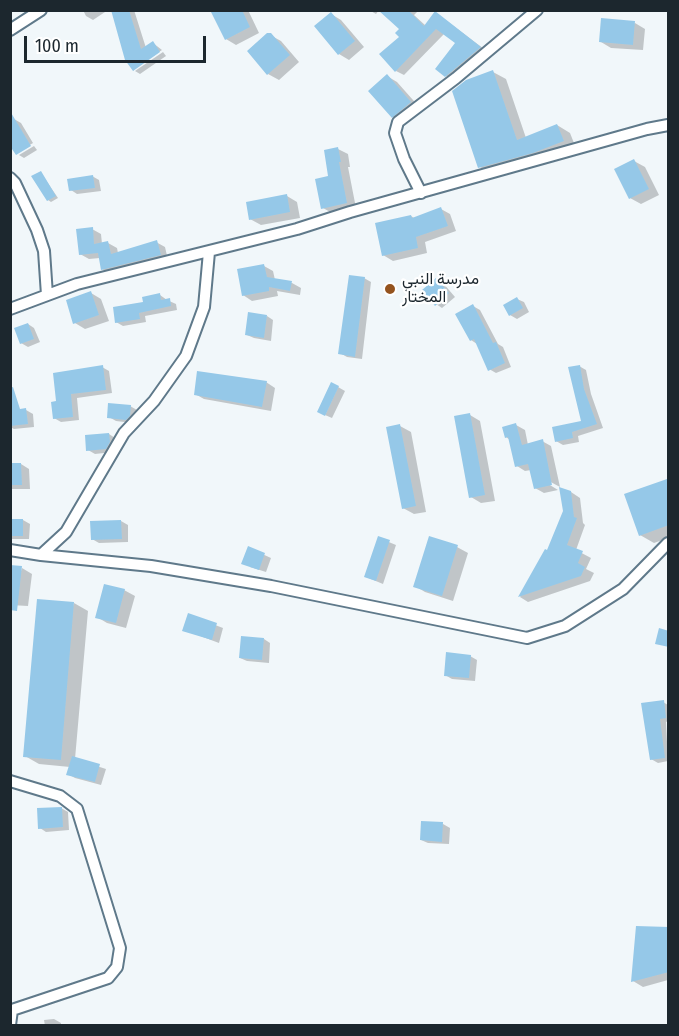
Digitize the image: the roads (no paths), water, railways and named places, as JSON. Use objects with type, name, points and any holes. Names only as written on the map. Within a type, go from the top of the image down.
[{"type":"street","points":[[10,30],[41,10]]},
{"type":"street","points":[[421,193],[395,133],[398,122],[456,78],[537,10]]},
{"type":"street","points":[[10,309],[77,284],[297,229],[350,212],[647,129],[669,125]]},
{"type":"street","points":[[10,178],[15,183],[37,230],[44,251],[47,295]]},
{"type":"street","points":[[41,555],[66,532],[124,434],[154,401],[186,356],[204,307],[209,252]]},
{"type":"street","points":[[10,550],[151,566],[271,586],[527,638],[565,626],[623,589],[669,543]]},
{"type":"street","points":[[10,781],[60,796],[77,809],[120,948],[117,967],[108,978],[12,1010],[10,1025]]},
{"type":"place","name":"مدرسة النبي المختار","points":[[390,289]]}]
